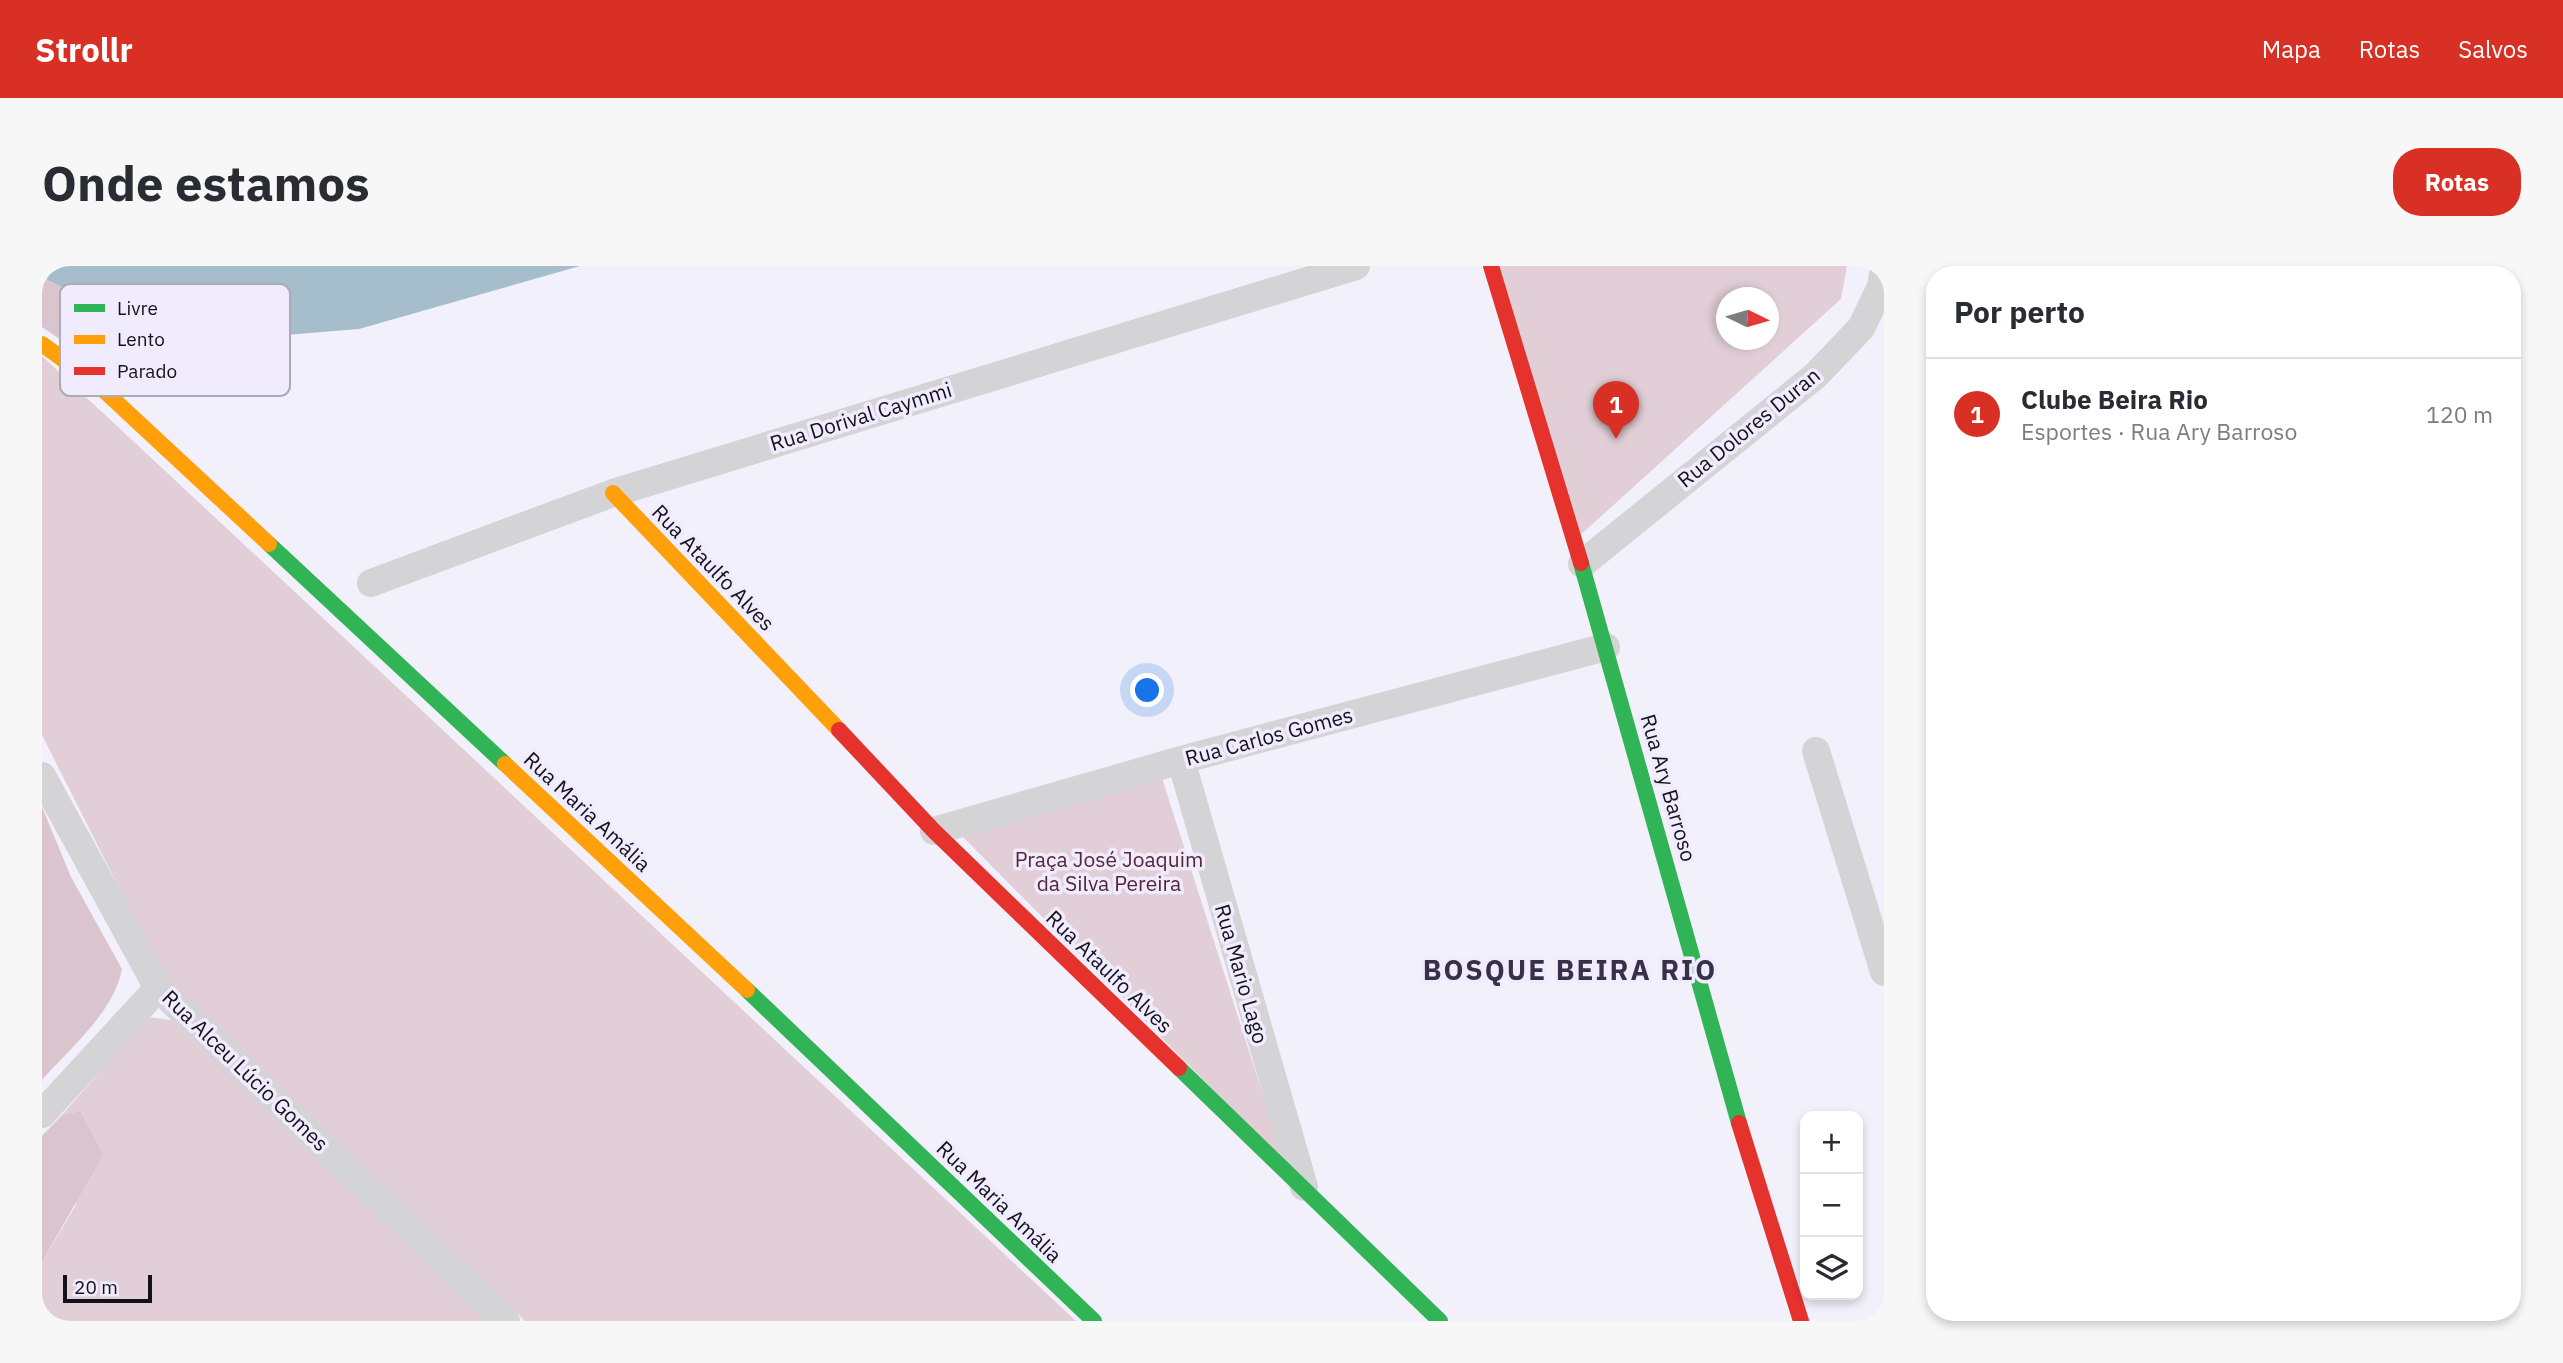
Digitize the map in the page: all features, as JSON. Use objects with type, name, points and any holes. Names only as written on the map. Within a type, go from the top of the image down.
[{"type":"street","name":"Rua Dorival Caymmi","points":[[371,583],[613,493],[1356,266]]},
{"type":"street","name":"Rua Ary Barroso","points":[[1491,266],[1582,564],[1749,1157],[1801,1321]]},
{"type":"street","name":"Rua Dolores Duran","points":[[1582,564],[1815,376],[1861,328],[1881,287],[1884,268]]},
{"type":"street","name":"Rua Maria Amália","points":[[42,344],[60,357]]},
{"type":"street","name":"Rua Maria Amália","points":[[110,396],[703,948],[1094,1321]]},
{"type":"street","name":"Rua Ataulfo Alves","points":[[613,493],[934,831],[1440,1321]]},
{"type":"street","name":"Rua Carlos Gomes","points":[[934,831],[1181,760],[1606,647]]},
{"type":"street","points":[[1816,751],[1884,972]]},
{"type":"street","name":"Rua Mario Lago","points":[[1181,760],[1304,1188]]},
{"type":"street","name":"Rua Alceu Lúcio Gomes","points":[[42,776],[158,988],[506,1321]]},
{"type":"street","points":[[42,1114],[158,988]]},
{"type":"green space","points":[[1497,266],[1847,266],[1841,299],[1576,539]]},
{"type":"green space","points":[[42,356],[60,373],[60,396],[85,396],[1076,1321],[525,1321],[165,979],[42,735]]},
{"type":"green space","name":"Praça José Joaquim da Silva Pereira","points":[[1161,775],[1284,1161],[958,832]]},
{"type":"green space","points":[[148,1017],[186,1022],[496,1321],[42,1321],[42,1262],[76,1205],[80,1111],[62,1115]]},
{"type":"shaded area","points":[[42,277],[60,286],[60,339],[42,327]]},
{"type":"shaded area","points":[[42,807],[71,877],[122,969],[101,1015],[42,1080]]},
{"type":"shaded area","points":[[80,1111],[103,1155],[42,1262],[42,1136],[62,1115]]},
{"type":"water","points":[[42,266],[580,266],[359,329],[290,335],[290,284],[60,284],[60,286],[42,277]]},
{"type":"traffic: fast","points":[[269,544],[505,764]]},
{"type":"traffic: fast","points":[[1581,563],[1739,1123]]},
{"type":"traffic: fast","points":[[747,990],[1094,1321]]},
{"type":"traffic: fast","points":[[1179,1068],[1440,1321]]},
{"type":"traffic: slow","points":[[42,344],[60,357]]},
{"type":"traffic: slow","points":[[110,396],[269,544]]},
{"type":"traffic: slow","points":[[613,493],[839,730]]},
{"type":"traffic: slow","points":[[505,764],[747,990]]},
{"type":"traffic: jam","points":[[1491,266],[1581,563]]},
{"type":"traffic: jam","points":[[839,730],[934,831],[1179,1068]]},
{"type":"traffic: jam","points":[[1739,1123],[1801,1321]]},
{"type":"place","name":"Clube Beira Rio","points":[[1616,439]]},
{"type":"district","name":"BOSQUE BEIRA RIO","points":[[1570,970]]}]
